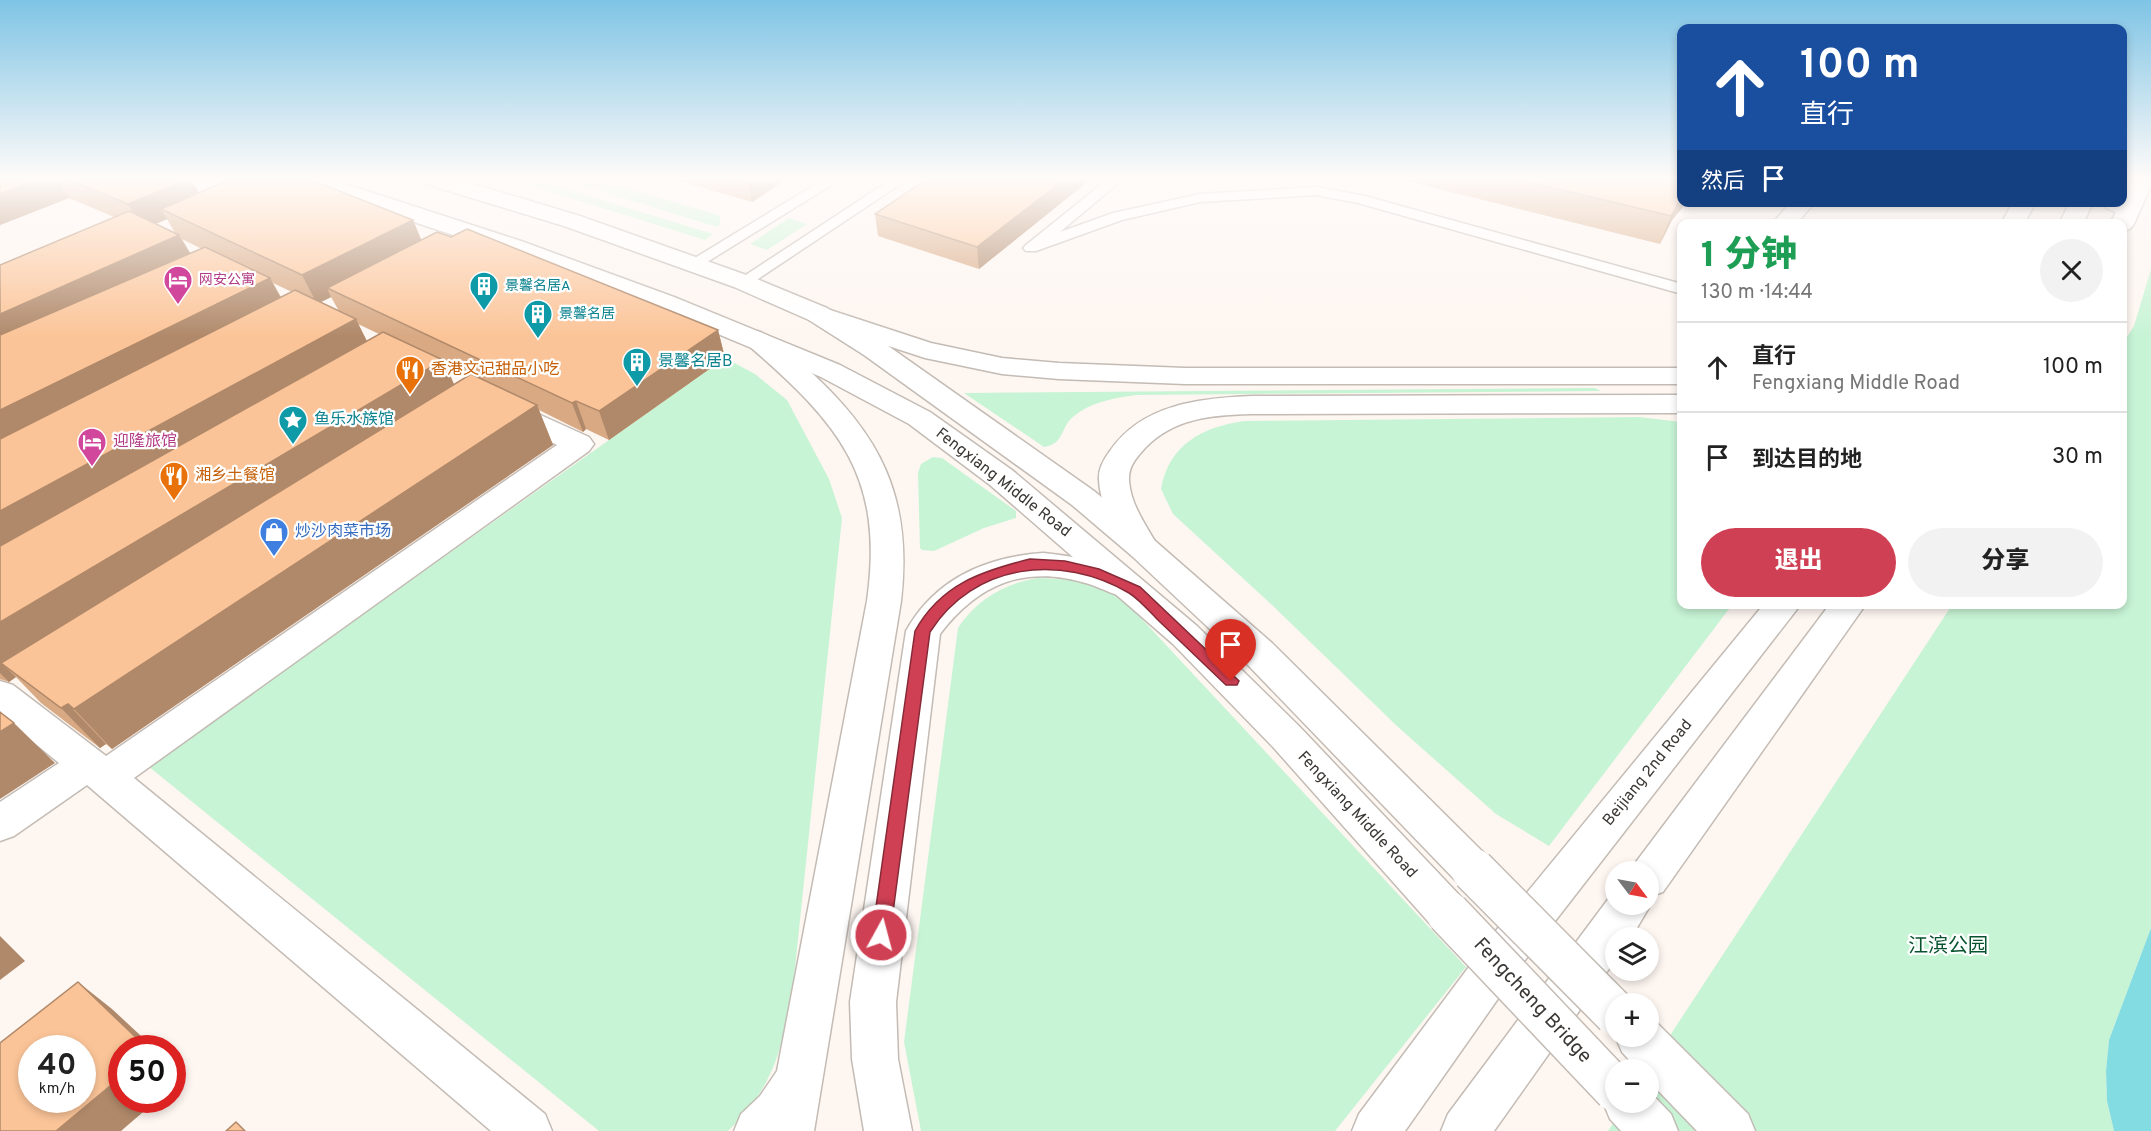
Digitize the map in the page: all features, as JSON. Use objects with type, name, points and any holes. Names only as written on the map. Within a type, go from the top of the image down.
[{"type":"main road","points":[[443,249],[474,232]]},
{"type":"main road","name":"Fengxiang Middle Road","points":[[474,232],[632,288],[855,382],[900,406],[957,444],[1136,590],[1246,696],[1448,913]]},
{"type":"main road","name":"Fengxiang Middle Road","points":[[602,232],[743,282],[818,314],[874,349],[1083,498],[1143,548],[1259,653],[1605,1003]]},
{"type":"main road","points":[[818,314],[925,350],[1002,366],[1059,371],[1185,376],[1677,375]]},
{"type":"main road","points":[[757,339],[829,403],[850,431],[877,487],[887,528],[888,562],[884,602],[790,1131]]},
{"type":"main road","points":[[0,824],[97,770],[579,444],[487,399],[477,405]]},
{"type":"main road","points":[[1143,548],[1126,519],[1113,478],[1117,465],[1143,432],[1180,412],[1222,406],[1252,405],[1677,404]]},
{"type":"main road","points":[[888,1131],[875,1059],[873,1002],[923,631],[942,604],[972,582],[989,574],[1030,563],[1084,569],[1136,590]]},
{"type":"main road","name":"Beijiang 2nd Road","points":[[1376,1131],[1513,942],[1780,609]]},
{"type":"main road","points":[[1659,864],[1845,609]]},
{"type":"main road","points":[[12,697],[528,1131]]},
{"type":"main road","name":"Fengcheng Bridge","points":[[1448,913],[1605,1078]]},
{"type":"main road","points":[[1465,1131],[1622,915]]},
{"type":"main road","points":[[1649,1047],[1731,1131]]},
{"type":"main road","points":[[758,1131],[777,1113],[797,1082]]},
{"type":"main road","points":[[1637,1113],[1654,1131]]},
{"type":"lane","points":[[693,264],[746,232]]},
{"type":"lane","points":[[743,282],[820,232]]},
{"type":"lane","points":[[1051,232],[1031,248],[1075,232]]},
{"type":"lane","points":[[1477,232],[1677,288]]},
{"type":"green space","points":[[679,232],[713,234],[705,240]]},
{"type":"green space","points":[[768,232],[795,232],[767,250],[750,244]]},
{"type":"green space","name":"江滨公园","points":[[2151,269],[2151,928],[2109,1040],[2106,1071],[2107,1101],[2114,1131],[1608,1131],[1620,1113],[1659,1113],[1659,1059],[1655,1059],[1949,609],[2127,609],[2127,337],[2134,326]]},
{"type":"green space","points":[[725,358],[755,374],[787,400],[829,479],[842,518],[791,1006],[782,1043],[770,1074],[753,1103],[728,1131],[599,1131],[148,766]]},
{"type":"green space","points":[[1595,388],[1601,391],[1136,395],[1103,401],[1088,407],[1070,420],[1056,442],[1044,447],[964,393]]},
{"type":"green space","points":[[1639,417],[1677,422],[1677,609],[1729,609],[1549,846],[1496,814],[1398,727],[1272,605],[1173,514],[1161,489],[1165,473],[1180,449],[1202,433],[1244,421]]},
{"type":"green space","points":[[933,457],[942,458],[1016,511],[1016,518],[984,528],[934,551],[922,550],[920,548],[918,473],[921,464]]},
{"type":"green space","points":[[1038,578],[1084,582],[1104,589],[1126,602],[1466,967],[1335,1131],[921,1131],[904,1042],[958,628],[973,609],[992,594],[1014,584]]},
{"type":"water","points":[[2151,928],[2151,1131],[2114,1131],[2107,1101],[2106,1071],[2109,1040]]},
{"type":"building","points":[[79,232],[172,232],[179,235],[0,314],[0,265]]},
{"type":"building","points":[[210,232],[389,232],[302,275]]},
{"type":"building","name":"景馨名居","points":[[437,232],[451,237],[461,232],[474,232],[718,330],[599,411],[576,401],[572,403],[327,288]]},
{"type":"building","points":[[930,232],[997,232],[977,247]]},
{"type":"building","points":[[205,247],[270,278],[0,410],[0,335]]},
{"type":"building","points":[[295,290],[356,319],[0,511],[0,439]]},
{"type":"building","points":[[383,332],[443,360],[0,622],[0,546]]},
{"type":"building","points":[[471,374],[537,405],[74,709],[68,704],[61,708],[1,663]]},
{"type":"building","points":[[0,712],[14,723],[0,732]]},
{"type":"building","points":[[78,982],[133,1035],[108,1035],[108,1088],[96,1098],[96,1035],[18,1035],[18,1113],[78,1113],[56,1131],[0,1131],[0,1043]]},
{"type":"building","points":[[236,1122],[245,1131],[226,1131]]},
{"type":"place","name":"网安公寓","points":[[178,306]]},
{"type":"place","name":"景馨名居A","points":[[484,312]]},
{"type":"place","name":"景馨名居","points":[[538,340]]},
{"type":"place","name":"景馨名居B","points":[[637,388]]},
{"type":"place","name":"香港文记甜品小吃","points":[[410,396]]},
{"type":"place","name":"鱼乐水族馆","points":[[293,446]]},
{"type":"place","name":"迎隆旅馆","points":[[92,468]]},
{"type":"place","name":"湘乡土餐馆","points":[[174,502]]},
{"type":"place","name":"炒沙肉菜市场","points":[[274,558]]},
{"type":"route","points":[[881,935],[919,647],[923,631],[931,619],[942,604],[957,592],[989,574],[1030,563],[1084,569],[1136,590],[1231,681]]}]
